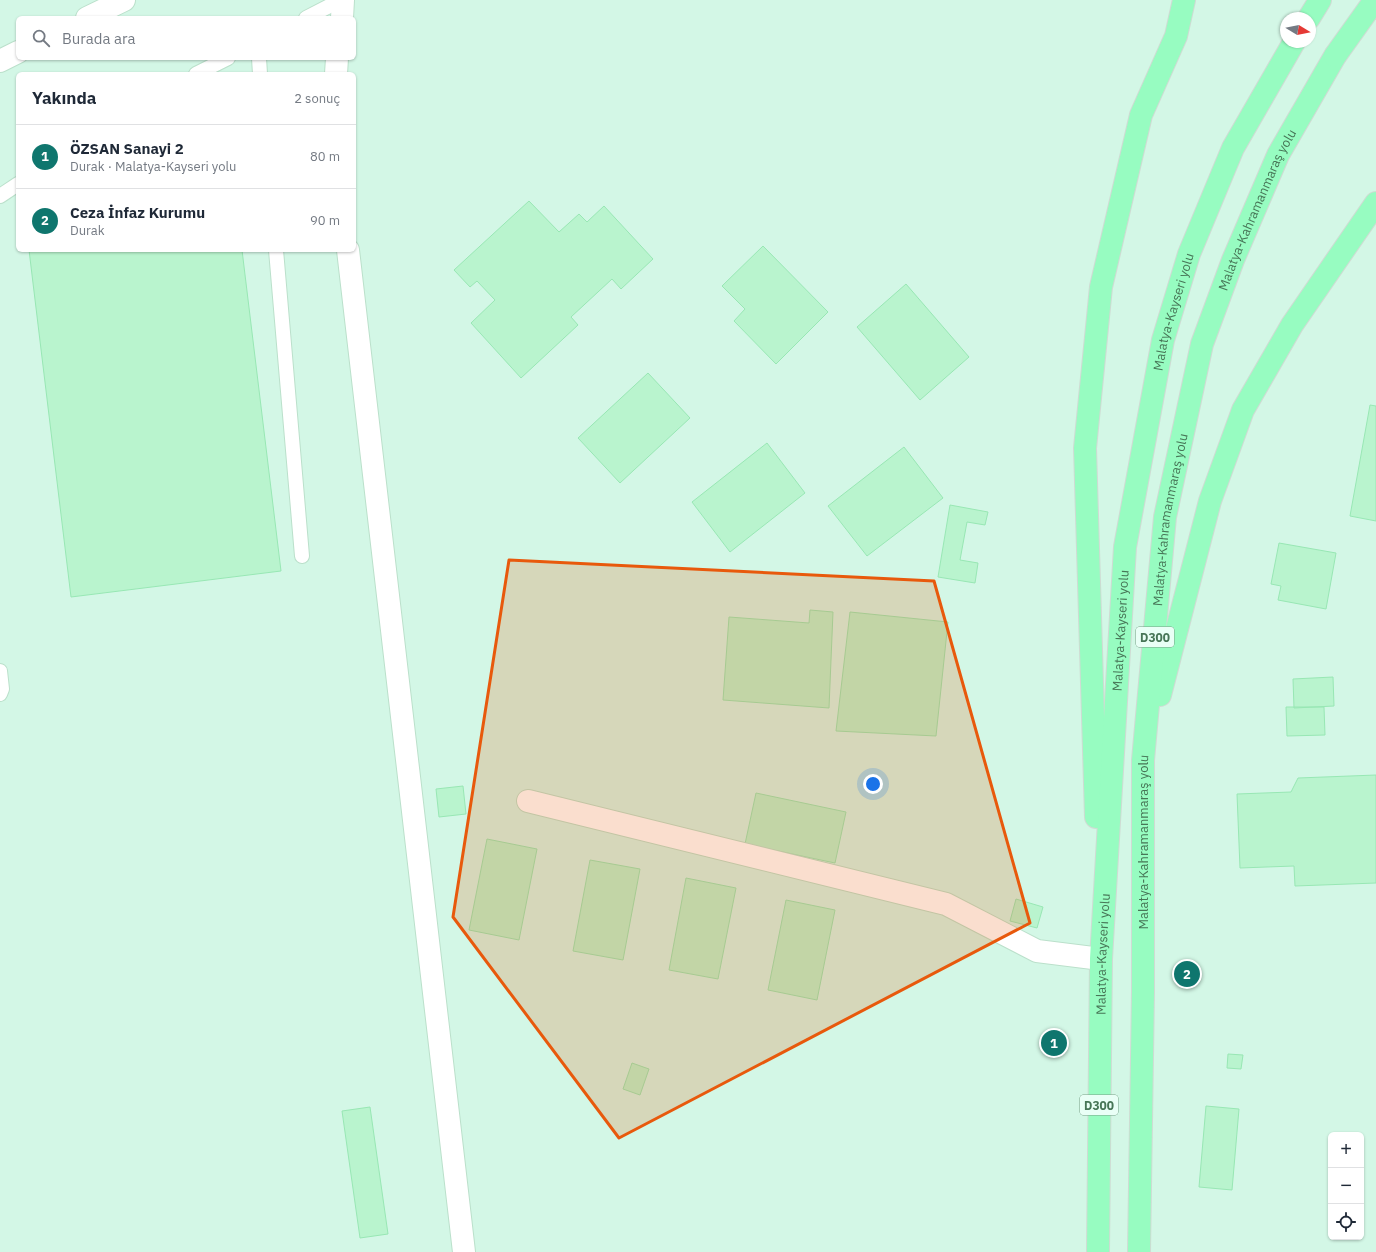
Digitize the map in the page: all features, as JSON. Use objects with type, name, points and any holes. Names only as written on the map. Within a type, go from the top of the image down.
[{"type":"highway","points":[[1101,959],[1085,448],[1101,287],[1141,115],[1176,36],[1184,0]]},
{"type":"highway","points":[[1312,12],[1320,0]]},
{"type":"highway","name":"Malatya-Kahramanmaraş yolu","points":[[1138,1252],[1144,760],[1165,517],[1202,344],[1233,260],[1278,155],[1335,56],[1375,0]]},
{"type":"highway","name":"Malatya-Kayseri yolu","points":[[1098,1252],[1101,959],[1125,547],[1163,340],[1189,254],[1233,148],[1291,48]]},
{"type":"highway","points":[[1144,760],[1210,501],[1242,410],[1292,325],[1376,203]]},
{"type":"street","points":[[91,16],[124,0]]},
{"type":"street","points":[[342,0],[342,16]]},
{"type":"street","points":[[0,61],[16,53]]},
{"type":"street","points":[[336,72],[337,60]]},
{"type":"street","points":[[348,252],[464,1252]]},
{"type":"street","points":[[528,801],[946,904],[1037,951],[1101,959]]},
{"type":"lane","points":[[310,16],[342,0]]},
{"type":"lane","points":[[200,72],[224,60]]},
{"type":"lane","points":[[259,60],[260,72]]},
{"type":"lane","points":[[0,196],[16,185]]},
{"type":"lane","points":[[276,252],[302,556]]},
{"type":"lane","points":[[0,671],[2,689],[0,694]]},
{"type":"highlighted area","points":[[509,560],[934,581],[1030,923],[619,1138],[453,917]]},
{"type":"shaded area","points":[[0,0],[1376,0],[1376,1252],[0,1252]]},
{"type":"building","points":[[529,201],[559,232],[579,214],[587,222],[604,206],[653,259],[621,289],[612,279],[571,317],[578,325],[521,378],[471,323],[495,300],[477,281],[470,287],[454,270]]},
{"type":"building","points":[[763,246],[828,312],[776,364],[734,321],[745,309],[722,286]]},
{"type":"building","points":[[29,252],[242,252],[281,571],[71,597]]},
{"type":"building","points":[[906,284],[969,357],[920,400],[857,327]]},
{"type":"building","points":[[648,373],[690,418],[620,483],[578,438]]},
{"type":"building","points":[[1370,405],[1376,406],[1376,521],[1350,516]]},
{"type":"building","points":[[767,443],[805,493],[730,552],[692,502]]},
{"type":"building","points":[[904,447],[943,498],[867,556],[828,506]]},
{"type":"building","points":[[950,505],[988,512],[985,525],[967,522],[960,560],[978,563],[975,583],[938,577]]},
{"type":"building","points":[[1279,543],[1336,553],[1326,609],[1278,600],[1281,586],[1271,584]]},
{"type":"building","points":[[810,610],[833,612],[829,708],[723,700],[729,617],[809,623]]},
{"type":"building","points":[[850,612],[948,622],[936,736],[836,731]]},
{"type":"building","points":[[1333,677],[1334,706],[1294,708],[1293,679]]},
{"type":"building","points":[[1286,707],[1324,707],[1325,735],[1287,736]]},
{"type":"building","points":[[1376,775],[1376,883],[1295,886],[1294,866],[1240,868],[1237,794],[1291,792],[1298,778]]},
{"type":"building","points":[[463,786],[466,814],[439,817],[436,789]]},
{"type":"building","points":[[756,793],[846,812],[835,863],[745,844]]},
{"type":"building","points":[[487,839],[537,849],[519,940],[469,930]]},
{"type":"building","points":[[590,860],[640,869],[623,960],[573,951]]},
{"type":"building","points":[[686,878],[736,888],[718,979],[669,970]]},
{"type":"building","points":[[1016,899],[1043,907],[1037,928],[1010,921]]},
{"type":"building","points":[[786,900],[835,910],[817,1000],[768,990]]},
{"type":"building","points":[[1228,1054],[1243,1055],[1241,1069],[1227,1068]]},
{"type":"building","points":[[632,1063],[649,1069],[640,1095],[623,1089]]},
{"type":"building","points":[[1206,1106],[1239,1109],[1232,1190],[1199,1187]]},
{"type":"building","points":[[370,1107],[388,1234],[360,1238],[342,1111]]},
{"type":"place","name":"Ceza İnfaz Kurumu","points":[[1187,974]]},
{"type":"place","name":"ÖZSAN Sanayi 2","points":[[1054,1043]]}]
